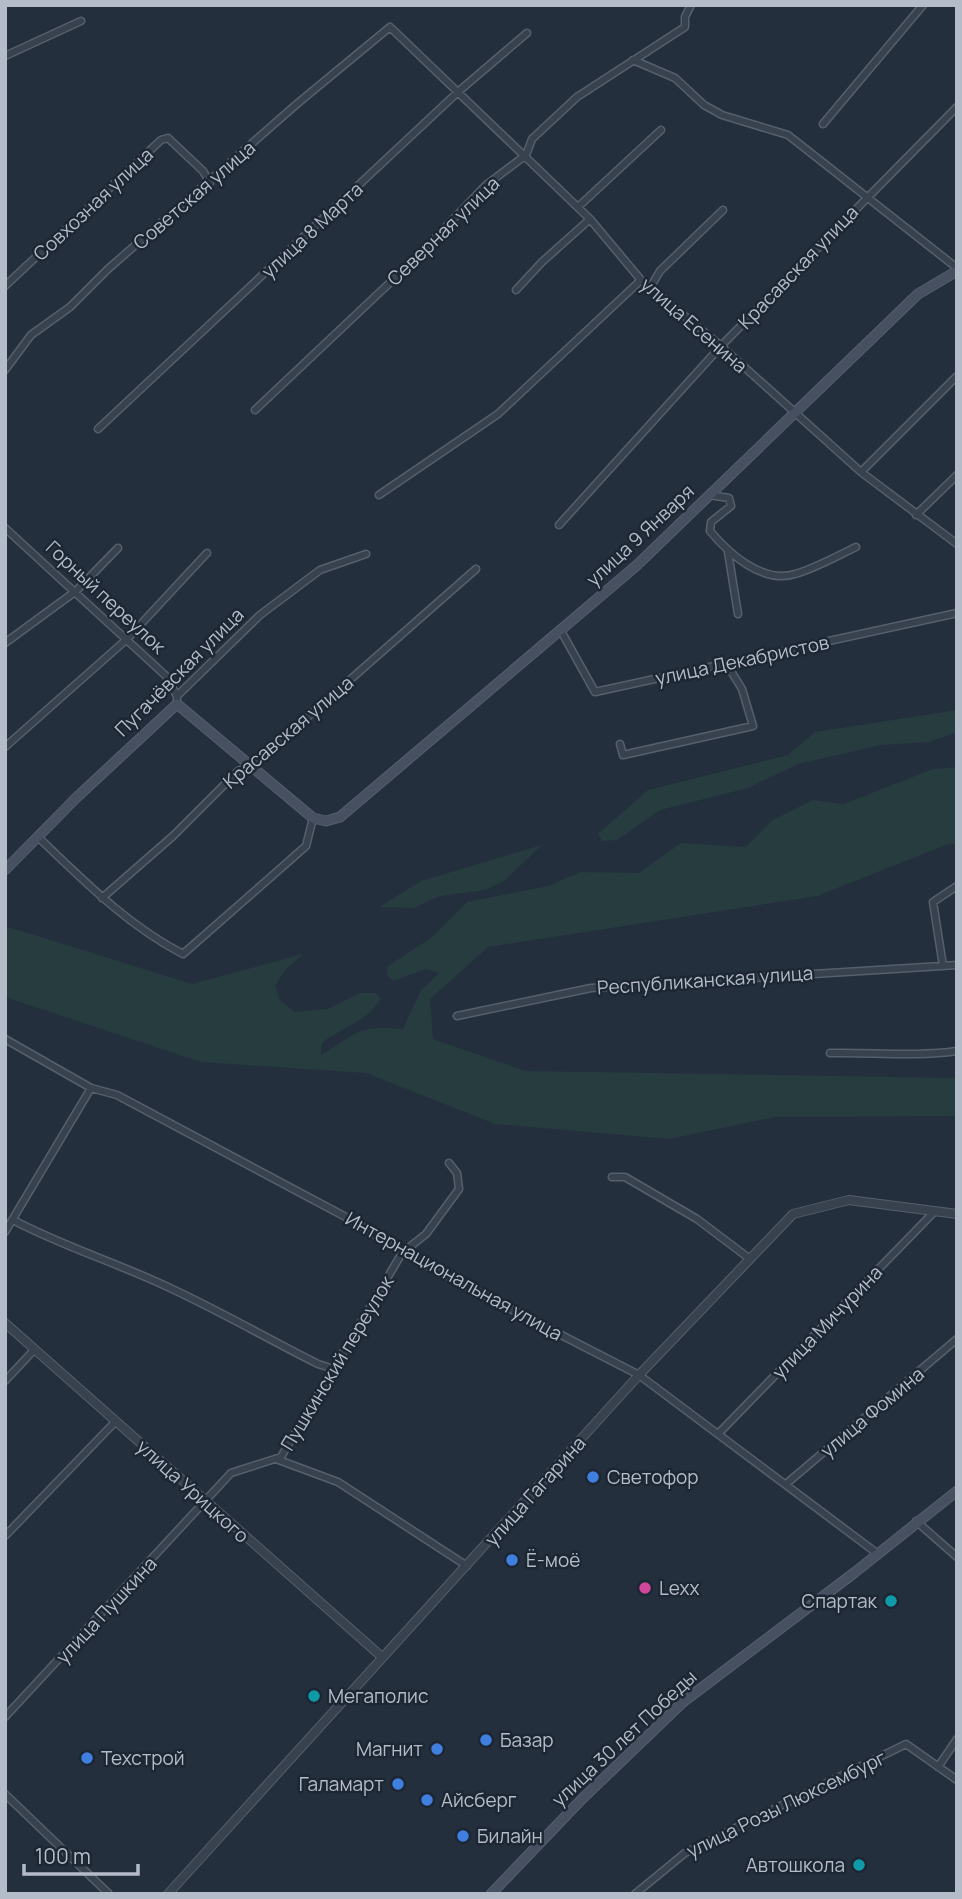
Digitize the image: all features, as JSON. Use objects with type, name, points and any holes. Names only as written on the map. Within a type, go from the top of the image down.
[{"type":"main road","name":"улица 9 Января","points":[[313,818],[326,821],[340,817],[561,631],[636,566],[918,294],[957,269]]},
{"type":"main road","name":"Горный переулок","points":[[177,700],[313,818]]},
{"type":"main road","name":"Пугачёвская улица","points":[[5,870],[177,700]]},
{"type":"main road","name":"улица 30 лет Победы","points":[[491,1894],[683,1702],[878,1554],[957,1490]]},
{"type":"street","name":"Северная улица","points":[[255,410],[415,259],[486,185],[526,155],[532,139],[577,97],[685,27],[685,18],[691,5]]},
{"type":"street","points":[[823,124],[923,5]]},
{"type":"street","points":[[5,56],[80,21]]},
{"type":"street","name":"улица Есенина","points":[[390,27],[590,219],[640,280],[721,346],[861,472],[957,544]]},
{"type":"street","name":"Советская улица","points":[[5,370],[31,335],[70,307],[107,270],[210,183],[298,103],[390,27]]},
{"type":"street","name":"улица 8 Марта","points":[[98,429],[459,92],[527,33]]},
{"type":"street","points":[[633,60],[675,78],[704,105],[722,115],[788,135],[957,269]]},
{"type":"street","name":"Красавская улица","points":[[559,525],[721,346],[957,107]]},
{"type":"street","points":[[578,207],[660,130]]},
{"type":"street","name":"Совхозная улица","points":[[5,286],[161,140],[168,138],[202,171],[210,183]]},
{"type":"street","points":[[650,288],[660,271],[723,210]]},
{"type":"street","points":[[516,290],[542,261],[590,219]]},
{"type":"street","points":[[379,495],[498,414],[640,280]]},
{"type":"street","points":[[861,472],[957,376]]},
{"type":"street","points":[[916,515],[957,475]]},
{"type":"street","points":[[709,495],[729,498],[731,506],[711,522],[710,531],[728,552],[777,576],[794,575],[856,547]]},
{"type":"street","name":"Горный переулок","points":[[6,530],[76,591],[166,676],[177,700]]},
{"type":"street","points":[[5,643],[76,591],[118,548]]},
{"type":"street","points":[[728,552],[738,614]]},
{"type":"street","points":[[5,747],[127,639],[207,553]]},
{"type":"street","name":"Пугачёвская улица","points":[[177,700],[260,615],[320,570],[366,554]]},
{"type":"street","name":"Красавская улица","points":[[102,898],[173,836],[238,771],[253,765],[476,569]]},
{"type":"street","name":"улица Декабристов","points":[[561,631],[595,692],[957,613]]},
{"type":"street","points":[[620,744],[623,755],[752,726],[742,688],[726,663]]},
{"type":"street","points":[[38,837],[102,898],[157,941],[183,954],[306,846],[313,818]]},
{"type":"street","points":[[943,966],[933,902],[957,886]]},
{"type":"street","name":"Республиканская улица","points":[[457,1016],[591,988],[957,965]]},
{"type":"street","name":"Интернациональная улица","points":[[5,1039],[91,1088],[117,1095],[357,1223],[402,1253],[639,1375],[878,1554]]},
{"type":"street","points":[[830,1053],[887,1051],[924,1056],[957,1051]]},
{"type":"street","points":[[5,1232],[91,1088]]},
{"type":"street","name":"Пушкинский переулок","points":[[206,1502],[231,1473],[281,1457],[402,1253],[426,1234],[459,1189],[457,1173],[449,1163]]},
{"type":"street","points":[[612,1177],[625,1177],[697,1219],[750,1259]]},
{"type":"street","name":"улица Гагарина","points":[[168,1894],[639,1375],[793,1214],[849,1200],[957,1214]]},
{"type":"street","name":"улица Мичурина","points":[[719,1433],[935,1211]]},
{"type":"street","points":[[13,1220],[52,1241],[96,1255],[172,1288],[318,1364],[334,1369]]},
{"type":"street","name":"улица Урицкого","points":[[5,1324],[382,1657]]},
{"type":"street","name":"улица Фомина","points":[[786,1484],[957,1339]]},
{"type":"street","points":[[5,1381],[33,1351]]},
{"type":"street","points":[[5,1536],[115,1422]]},
{"type":"street","points":[[276,1459],[338,1482],[467,1566]]},
{"type":"street","name":"улица Пушкина","points":[[5,1717],[206,1502]]},
{"type":"street","points":[[916,1521],[957,1557]]},
{"type":"street","points":[[957,1739],[938,1767],[957,1780]]},
{"type":"street","name":"улица Розы Люксембург","points":[[635,1894],[685,1853],[906,1744],[938,1767]]},
{"type":"street","points":[[5,1794],[109,1894]]},
{"type":"street","points":[[645,1886],[652,1894]]},
{"type":"green space","points":[[957,710],[957,732],[929,742],[881,745],[798,764],[748,788],[660,810],[617,840],[602,841],[598,834],[648,790],[788,755],[815,732]]},
{"type":"green space","points":[[957,767],[957,844],[948,844],[817,896],[488,947],[430,999],[433,1039],[525,1071],[957,1078],[957,1116],[775,1117],[669,1139],[495,1124],[366,1073],[201,1062],[5,997],[5,926],[192,984],[303,954],[286,969],[275,986],[280,1000],[295,1012],[328,1009],[360,993],[375,993],[381,998],[362,1019],[322,1043],[321,1055],[367,1029],[403,1029],[421,990],[439,973],[426,969],[393,981],[387,974],[388,966],[431,938],[467,902],[548,886],[580,872],[639,873],[681,843],[746,847],[771,821],[813,800],[844,804],[933,769]]},
{"type":"green space","points":[[542,845],[504,881],[485,890],[440,896],[414,908],[379,907],[421,881]]},
{"type":"place","name":"Светофор","points":[[593,1477]]},
{"type":"place","name":"Ё-моё","points":[[512,1560]]},
{"type":"place","name":"Lexx","points":[[645,1588]]},
{"type":"place","name":"Спартак","points":[[891,1601]]},
{"type":"place","name":"Мегаполис","points":[[314,1696]]},
{"type":"place","name":"Базар","points":[[486,1740]]},
{"type":"place","name":"Магнит","points":[[437,1749]]},
{"type":"place","name":"Техстрой","points":[[87,1758]]},
{"type":"place","name":"Галамарт","points":[[398,1784]]},
{"type":"place","name":"Айсберг","points":[[427,1800]]},
{"type":"place","name":"Билайн","points":[[463,1836]]},
{"type":"place","name":"Автошкола","points":[[859,1865]]}]
